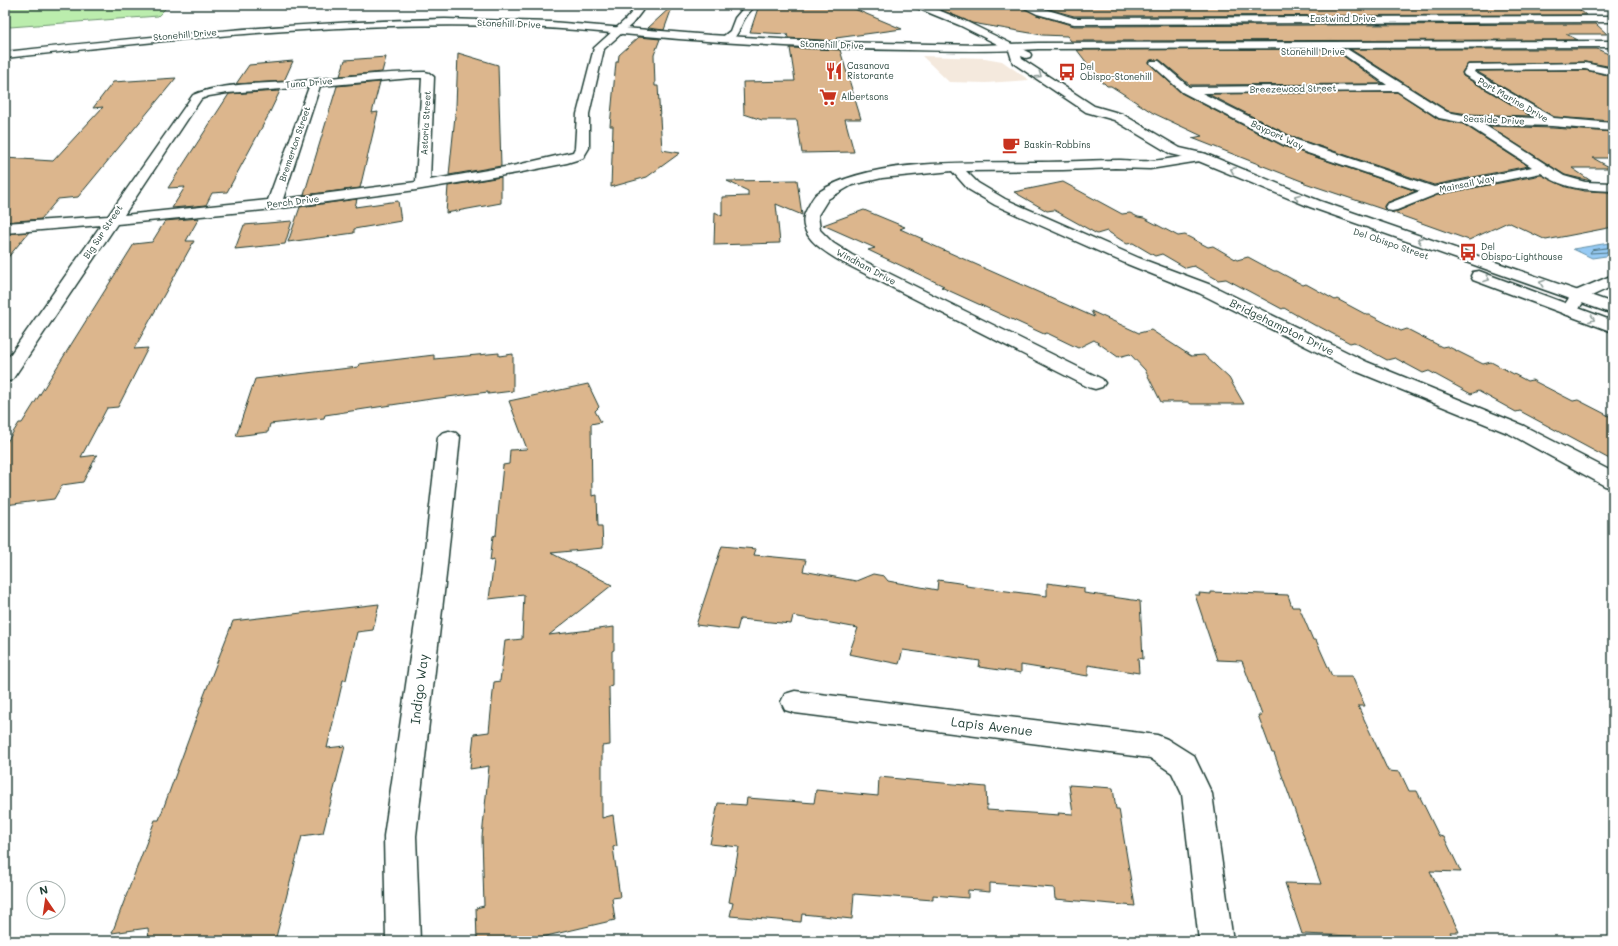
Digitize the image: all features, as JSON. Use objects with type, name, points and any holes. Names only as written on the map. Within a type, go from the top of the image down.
[{"type":"street","points":[[617,31],[631,20],[639,8],[639,5]]},
{"type":"street","points":[[725,39],[734,33],[740,18],[751,5]]},
{"type":"street","points":[[918,5],[962,23],[1035,59]]},
{"type":"street","name":"Eastwind Drive","points":[[1024,5],[1040,12],[1074,21],[1479,18],[1613,19]]},
{"type":"street","points":[[1459,8],[1479,18]]},
{"type":"street","points":[[1327,10],[1338,19]]},
{"type":"street","name":"Stonehill Drive","points":[[5,54],[210,33],[334,25],[440,22],[509,23],[808,44],[1013,48],[1038,46],[1613,44]]},
{"type":"street","name":"Perch Drive","points":[[5,228],[111,221],[274,205],[423,185],[553,162],[578,155],[582,148],[583,114],[599,48],[606,39],[617,31]]},
{"type":"street","points":[[1347,52],[1366,44]]},
{"type":"street","points":[[1013,48],[1017,61],[1090,109],[1118,117],[1178,156],[1227,183]]},
{"type":"street","name":"Stonehill Drive","points":[[1013,48],[1046,53],[1613,51]]},
{"type":"street","name":"Seaside Drive","points":[[1347,52],[1399,88],[1443,115],[1468,120],[1552,122],[1613,127]]},
{"type":"street","name":"Bayport Way","points":[[1155,63],[1186,90],[1289,142],[1433,191]]},
{"type":"street","name":"Port Marine Drive","points":[[1552,122],[1468,73],[1472,67],[1528,66],[1585,66],[1613,72]]},
{"type":"street","name":"Tuna Drive","points":[[206,93],[316,82],[412,75]]},
{"type":"street","name":"Astoria Street","points":[[412,75],[425,75],[428,77],[423,185]]},
{"type":"street","name":"Bremerton Street","points":[[274,205],[316,82]]},
{"type":"street","name":"Breezewood Street","points":[[1186,90],[1399,88]]},
{"type":"street","name":"Big Sur Street","points":[[5,376],[196,97],[206,93]]},
{"type":"street","points":[[1101,100],[1112,106],[1118,117]]},
{"type":"street","points":[[1468,120],[1559,179],[1585,186],[1613,187]]},
{"type":"street","name":"Windham Drive","points":[[1095,383],[828,248],[818,238],[812,229],[810,219],[811,210],[825,193],[838,185],[877,174],[917,169],[955,167],[1042,167],[1140,174],[1154,170],[1152,165],[1178,156],[1201,157]]},
{"type":"street","name":"Del Obispo Street","points":[[1201,157],[1316,204],[1575,303],[1613,327]]},
{"type":"street","name":"Bridgehampton Drive","points":[[955,167],[973,186],[1000,202],[1133,261],[1205,289],[1360,366],[1516,430],[1613,481]]},
{"type":"street","name":"Mainsail Way","points":[[1392,206],[1433,191],[1543,169]]},
{"type":"street","name":"Del Obispo Street","points":[[1256,194],[1575,303],[1613,309]]},
{"type":"street","points":[[1575,303],[1613,280]]},
{"type":"street","name":"Indigo Way","points":[[403,941],[400,836],[433,583],[449,436]]},
{"type":"street","name":"Lapis Avenue","points":[[795,702],[1157,747],[1183,765],[1197,794],[1216,941]]},
{"type":"shaded area","points":[[922,56],[985,58],[1002,61],[1029,80],[986,83],[949,82]]},
{"type":"green space","points":[[5,5],[169,5],[158,16],[10,27],[5,21]]},
{"type":"water","points":[[1609,243],[1613,245],[1613,255],[1592,258],[1573,249]]},
{"type":"building","points":[[673,5],[664,30],[648,28]]},
{"type":"building","points":[[759,5],[845,5],[902,29],[836,38],[837,41],[788,38],[787,34],[750,32]]},
{"type":"building","points":[[942,5],[1018,5],[1037,15],[1074,26],[1596,24],[1607,34],[1566,34],[1578,40],[1071,41],[1067,36],[1042,35],[972,23],[941,10]]},
{"type":"building","points":[[1034,5],[1574,5],[1586,15],[1074,16]]},
{"type":"building","points":[[639,37],[660,39],[654,55],[655,86],[658,86],[662,150],[680,153],[647,177],[611,187],[613,126],[610,126],[616,62],[618,62],[619,55]]},
{"type":"building","points":[[790,48],[840,50],[861,119],[845,119],[854,152],[802,153],[797,120],[762,120],[744,114],[743,82],[795,81]]},
{"type":"building","points":[[1342,49],[1342,55],[1382,84],[1190,85],[1160,60],[1151,60],[1149,63],[1181,93],[1283,146],[1416,191],[1386,203],[1384,206],[1385,210],[1302,182],[1304,182],[1192,138],[1202,136],[1153,113],[1111,86],[1107,86],[1102,83],[1077,50]]},
{"type":"building","points":[[1350,49],[1597,49],[1613,56],[1613,67],[1585,62],[1468,64],[1462,72],[1463,76],[1531,116],[1468,114],[1448,111]]},
{"type":"building","points":[[458,53],[498,65],[501,166],[449,175],[456,106]]},
{"type":"building","points":[[386,57],[382,72],[340,76],[345,60]]},
{"type":"building","points":[[293,61],[284,81],[236,84],[249,65]]},
{"type":"building","points":[[1585,70],[1613,76],[1613,121],[1554,117],[1476,71]]},
{"type":"building","points":[[176,78],[78,197],[58,199],[41,219],[5,222],[5,158],[53,161],[103,107],[93,108],[113,82]]},
{"type":"building","points":[[380,82],[372,113],[378,112],[360,188],[304,195],[337,86]]},
{"type":"building","points":[[280,91],[227,192],[212,193],[206,205],[172,208],[185,187],[168,188],[229,94]]},
{"type":"building","points":[[1397,92],[1438,119],[1463,124],[1528,166],[1434,185],[1295,138],[1208,94]]},
{"type":"building","points":[[1488,126],[1613,132],[1613,158],[1593,158],[1611,168],[1572,168],[1591,181],[1565,175]]},
{"type":"building","points":[[1541,175],[1566,187],[1584,191],[1609,192],[1613,195],[1613,227],[1546,240],[1508,222],[1469,240],[1391,212],[1398,211],[1437,195]]},
{"type":"building","points":[[501,177],[501,203],[446,213],[448,186]]},
{"type":"building","points":[[797,180],[802,215],[776,204],[780,243],[714,245],[715,212],[722,216],[722,197],[748,196],[748,191],[727,181]]},
{"type":"building","points":[[1063,182],[1122,214],[1130,213],[1144,218],[1178,236],[1185,235],[1208,247],[1213,246],[1237,260],[1248,257],[1274,271],[1277,271],[1303,285],[1306,284],[1335,300],[1337,299],[1401,331],[1407,329],[1442,347],[1447,346],[1483,364],[1491,362],[1527,381],[1532,380],[1573,401],[1578,400],[1613,418],[1613,461],[1520,411],[1516,412],[1478,391],[1471,394],[1429,371],[1423,373],[1395,358],[1387,360],[1354,342],[1350,343],[1316,326],[1284,308],[1282,309],[1226,279],[1218,280],[1194,266],[1186,268],[1162,254],[1155,256],[1133,243],[1127,244],[1107,231],[1097,234],[1054,210],[1047,211],[1014,192]]},
{"type":"building","points":[[357,199],[355,207],[398,201],[401,221],[354,229],[354,233],[288,242],[300,207]]},
{"type":"building","points":[[864,210],[905,227],[900,229],[923,239],[921,240],[1094,317],[1091,311],[1139,333],[1151,330],[1191,356],[1204,355],[1229,378],[1244,404],[1191,404],[1188,402],[1161,402],[1145,370],[1130,354],[1118,357],[1094,340],[1078,348],[1047,333],[1044,334],[941,287],[944,286],[868,250],[875,248],[823,225]]},
{"type":"building","points":[[199,218],[186,241],[194,241],[134,349],[148,348],[118,407],[107,408],[81,457],[97,455],[83,482],[62,485],[54,499],[5,505],[5,445],[19,423],[22,423],[134,244],[152,242],[165,221]]},
{"type":"building","points":[[292,221],[285,244],[235,249],[244,225]]},
{"type":"building","points":[[29,232],[5,261],[5,234]]},
{"type":"building","points":[[499,353],[499,356],[513,354],[513,391],[488,394],[488,392],[431,399],[325,415],[324,418],[270,424],[268,432],[236,436],[255,379],[358,367],[359,364],[434,355],[434,359]]},
{"type":"building","points":[[588,384],[599,407],[595,411],[601,422],[591,424],[592,496],[597,495],[598,526],[602,526],[603,548],[551,553],[612,585],[549,635],[614,627],[612,686],[609,687],[610,745],[602,746],[602,818],[613,815],[617,846],[613,847],[620,897],[612,898],[615,920],[525,941],[477,941],[476,908],[484,906],[482,837],[489,766],[470,769],[474,734],[489,732],[494,682],[500,681],[505,641],[522,639],[524,595],[489,599],[494,560],[490,561],[493,536],[496,535],[503,465],[509,464],[510,450],[527,449],[509,401]]},
{"type":"building","points":[[722,546],[756,549],[754,555],[806,560],[803,571],[856,581],[873,574],[884,576],[888,581],[937,590],[938,580],[966,584],[966,586],[1047,596],[1047,583],[1084,588],[1084,593],[1140,601],[1143,659],[1138,658],[1139,673],[1088,665],[1088,676],[1021,665],[1021,673],[979,667],[980,661],[903,650],[899,664],[849,654],[858,628],[793,616],[791,624],[740,619],[737,630],[696,625]]},
{"type":"building","points":[[1211,592],[1288,595],[1292,607],[1299,607],[1313,640],[1316,640],[1332,676],[1352,676],[1365,706],[1358,706],[1388,771],[1400,772],[1409,791],[1417,791],[1439,836],[1444,837],[1461,872],[1430,871],[1459,932],[1450,932],[1455,941],[1354,941],[1352,936],[1302,934],[1285,883],[1321,884],[1274,753],[1272,753],[1258,715],[1262,715],[1242,661],[1217,660],[1195,595],[1200,595],[1199,593],[1211,594]]},
{"type":"building","points":[[379,604],[373,630],[357,632],[346,680],[343,680],[327,748],[345,746],[323,833],[302,836],[275,941],[149,941],[148,928],[112,933],[155,820],[159,820],[204,697],[203,698],[233,621]]},
{"type":"building","points":[[879,777],[986,787],[987,810],[1059,815],[1058,813],[1073,814],[1069,785],[1113,788],[1116,809],[1119,809],[1135,906],[1055,899],[1054,888],[990,883],[990,892],[968,890],[968,898],[933,895],[933,900],[854,894],[852,919],[802,914],[801,922],[730,916],[733,903],[729,902],[739,847],[710,844],[718,803],[746,805],[747,798],[814,803],[816,790],[878,796]]},
{"type":"place","name":"Casanova Ristorante","points":[[834,71]]},
{"type":"place","name":"Del Obispo-Stonehill","points":[[1067,72]]},
{"type":"place","name":"Albertsons","points":[[828,97]]},
{"type":"place","name":"Baskin-Robbins","points":[[1011,145]]},
{"type":"place","name":"Del Obispo-Lighthouse","points":[[1468,252]]}]
